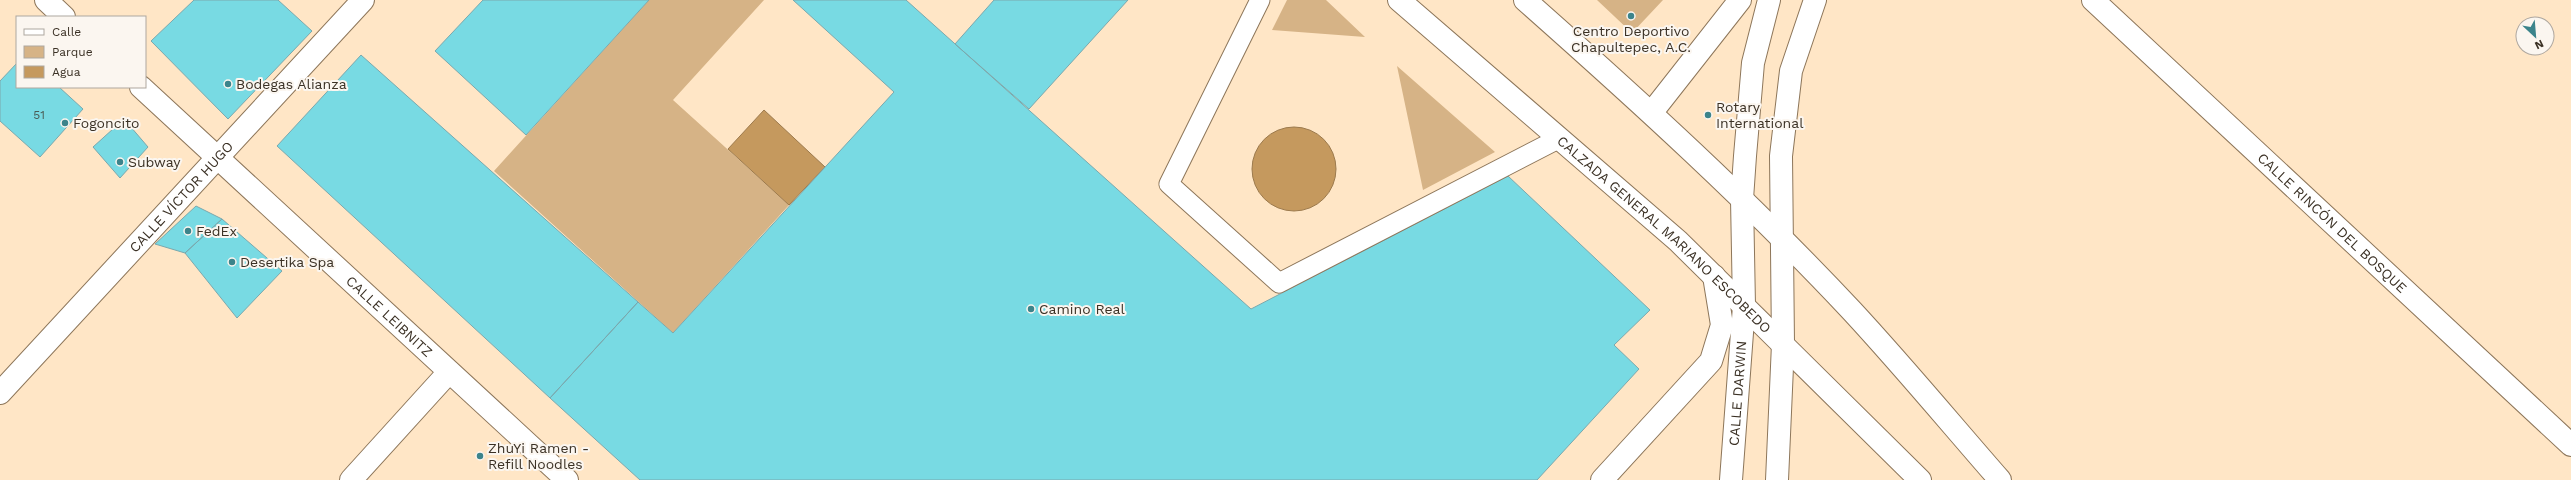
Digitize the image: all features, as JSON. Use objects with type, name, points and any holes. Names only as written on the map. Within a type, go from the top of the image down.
[{"type":"street","points":[[46,0],[63,16]]},
{"type":"street","name":"CALLE VÍCTOR HUGO","points":[[0,393],[363,0]]},
{"type":"street","name":"CALZADA GENERAL MARIANO ESCOBEDO","points":[[1399,0],[1558,139],[1678,241],[1920,480]]},
{"type":"street","points":[[1525,0],[1652,112],[1783,240],[1853,312],[2000,480]]},
{"type":"street","points":[[1652,112],[1740,0]]},
{"type":"street","name":"CALLE DARWIN","points":[[1731,480],[1744,306],[1742,199],[1753,62],[1769,0]]},
{"type":"street","points":[[1777,480],[1783,344],[1781,156],[1790,71],[1815,0]]},
{"type":"street","name":"CALLE RINCÓN DEL BOSQUE","points":[[2093,0],[2571,445]]},
{"type":"street","name":"CALLE LEIBNITZ","points":[[141,88],[568,480]]},
{"type":"street","points":[[1602,480],[1711,361],[1722,325],[1714,276]]},
{"type":"street","points":[[351,480],[449,372]]},
{"type":"lane","points":[[1260,0],[1169,184],[1279,283],[1558,139]]},
{"type":"green space","points":[[649,0],[764,0],[673,100],[789,205],[673,333],[494,171]]},
{"type":"green space","points":[[1287,0],[1326,0],[1365,37],[1272,30]]},
{"type":"green space","name":"Centro Deportivo Chapultepec, A.C.","points":[[1597,0],[1663,0],[1632,33]]},
{"type":"green space","points":[[1397,66],[1495,152],[1423,190]]},
{"type":"water","points":[[764,110],[825,167],[789,205],[728,149]]},
{"type":"water","points":[[1294,127],[1310,130],[1324,139],[1333,153],[1336,169],[1333,185],[1324,199],[1310,208],[1294,211],[1278,208],[1264,199],[1255,185],[1252,169],[1255,153],[1264,139],[1278,130]]},
{"type":"building","name":"Bodegas Alianza","points":[[194,0],[278,0],[312,31],[228,119],[151,41]]},
{"type":"building","points":[[483,0],[649,0],[526,135],[435,51]]},
{"type":"building","points":[[793,0],[906,0],[1251,309],[1508,176],[1650,310],[1614,345],[1639,369],[1537,480],[640,480],[550,398],[638,302],[673,333],[894,92]]},
{"type":"building","points":[[994,0],[1128,0],[1029,109],[955,44]]},
{"type":"building","points":[[361,55],[638,302],[550,398],[277,146]]},
{"type":"building","points":[[16,64],[16,88],[60,88],[83,109],[40,157],[0,121],[0,81]]},
{"type":"building","name":"Subway","points":[[124,119],[148,147],[120,178],[93,147]]},
{"type":"building","name":"FedEx","points":[[196,206],[222,219],[185,253],[155,244]]},
{"type":"building","name":"Desertika Spa","points":[[222,219],[282,271],[237,318],[185,253]]},
{"type":"place","name":"Centro Deportivo Chapultepec, A.C.","points":[[1631,16]]},
{"type":"place","name":"Bodegas Alianza","points":[[228,84]]},
{"type":"place","name":"Rotary International","points":[[1708,115]]},
{"type":"place","name":"Fogoncito","points":[[65,123]]},
{"type":"place","name":"Subway","points":[[120,162]]},
{"type":"place","name":"FedEx","points":[[188,231]]},
{"type":"place","name":"Desertika Spa","points":[[232,262]]},
{"type":"place","name":"Camino Real","points":[[1031,309]]},
{"type":"place","name":"ZhuYi Ramen - Refill Noodles","points":[[480,456]]}]
